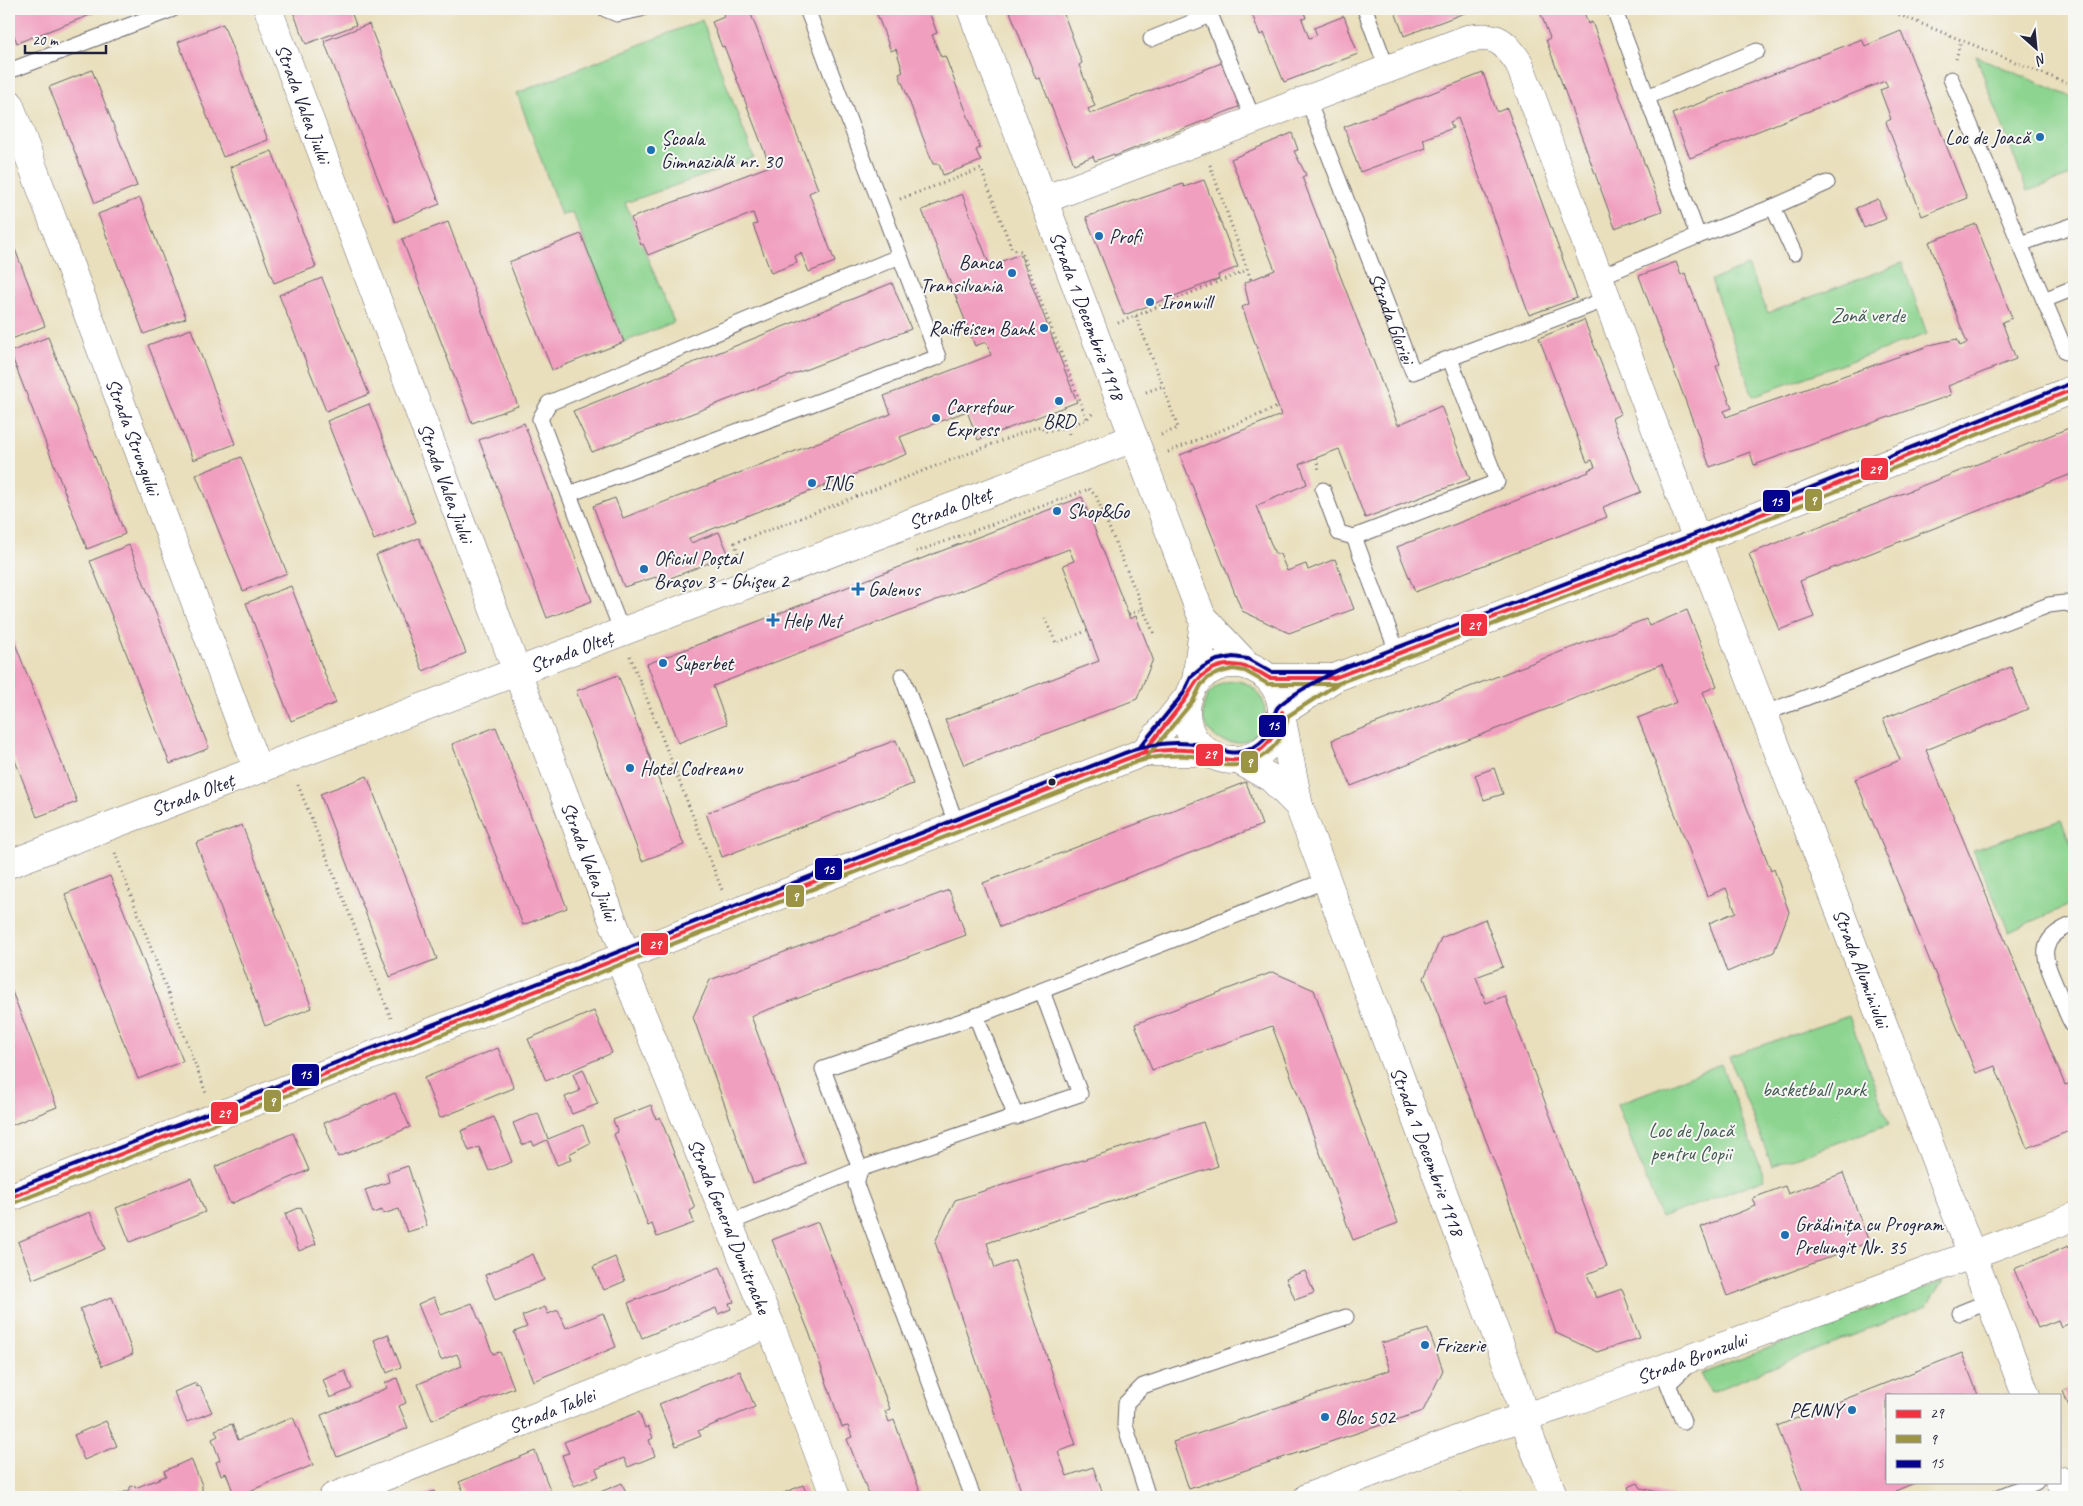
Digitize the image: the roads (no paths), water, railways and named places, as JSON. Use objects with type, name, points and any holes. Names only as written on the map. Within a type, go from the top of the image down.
[{"type":"street","name":"Strada Valea Jiului","points":[[268,9],[622,957]]},
{"type":"street","name":"Strada 1 Decembrie 1918","points":[[971,9],[1204,621],[1258,672]]},
{"type":"street","points":[[1043,200],[1466,39],[1485,36],[1501,41],[1519,63],[1697,540]]},
{"type":"street","name":"Strada Strungului","points":[[9,102],[258,770]]},
{"type":"street","points":[[1282,716],[1334,678],[1697,540],[2070,391]]},
{"type":"street","name":"Strada Olteț","points":[[9,864],[622,632],[1139,450]]},
{"type":"street","name":"Strada Aluminiului","points":[[1697,540],[2026,1394]]},
{"type":"street","name":"Strada 1 Decembrie 1918","points":[[1192,689],[1204,621]]},
{"type":"street","points":[[1144,752],[1206,672],[1219,666],[1233,663],[1258,672],[1334,678]]},
{"type":"street","points":[[1192,689],[1185,712],[1188,728],[1196,742],[1207,752],[1222,759],[1238,760],[1251,757],[1263,750],[1273,740],[1282,716],[1281,700],[1258,672]]},
{"type":"street","name":"Strada 1 Decembrie 1918","points":[[1282,716],[1299,806],[1512,1376],[1532,1443],[1554,1497]]},
{"type":"street","points":[[9,1198],[1144,752],[1207,752]]},
{"type":"street","name":"Strada 1 Decembrie 1918","points":[[1238,760],[1271,778],[1299,806]]},
{"type":"street","name":"Strada General Dumitrache","points":[[622,957],[770,1324],[835,1497]]},
{"type":"street","name":"Strada Bronzului","points":[[1308,1497],[1480,1431],[1697,1357],[2074,1218]]},
{"type":"street","name":"Strada Tablei","points":[[333,1497],[770,1324]]},
{"type":"street","points":[[2060,1482],[2066,1497]]},
{"type":"lane","points":[[9,71],[172,9]]},
{"type":"lane","points":[[605,9],[617,14],[641,9]]},
{"type":"lane","points":[[569,494],[938,357],[807,9]]},
{"type":"lane","points":[[1365,9],[1387,69]]},
{"type":"lane","points":[[1614,9],[1698,236]]},
{"type":"lane","points":[[1151,39],[1209,12],[1253,119]]},
{"type":"lane","points":[[1647,97],[1757,52]]},
{"type":"lane","points":[[1951,79],[2066,352],[2074,348]]},
{"type":"lane","name":"Strada Gloriei","points":[[1307,98],[1413,372],[1450,359],[1603,288],[1698,236],[1773,208],[1828,183]]},
{"type":"lane","points":[[1773,208],[1794,253]]},
{"type":"lane","points":[[2020,244],[2074,225]]},
{"type":"lane","points":[[622,632],[540,419],[550,403],[900,256]]},
{"type":"lane","points":[[2044,300],[2074,288]]},
{"type":"lane","points":[[1323,490],[1339,533],[1354,537],[1497,482],[1450,359]]},
{"type":"lane","points":[[1354,537],[1398,654]]},
{"type":"lane","points":[[1763,714],[2049,605],[2065,604],[2074,606]]},
{"type":"lane","points":[[902,676],[957,826]]},
{"type":"lane","points":[[973,1497],[856,1185],[860,1170],[823,1069],[976,1016],[1327,880]]},
{"type":"lane","points":[[2074,924],[2053,934],[2045,951],[2047,966],[2074,1027]]},
{"type":"lane","points":[[729,1223],[860,1170],[1016,1118],[1080,1094],[1042,991]]},
{"type":"lane","points":[[976,1016],[1016,1118]]},
{"type":"lane","points":[[1960,1313],[1990,1301]]},
{"type":"lane","points":[[1148,1497],[1125,1425],[1126,1402],[1143,1386],[1346,1318]]},
{"type":"lane","points":[[1683,1421],[1668,1384],[1697,1357]]},
{"type":"lane","points":[[1999,1497],[2031,1484]]},
{"type":"place","name":"Loc de Joacă","points":[[2040,137]]},
{"type":"place","name":"Școala Gimnazială nr. 30","points":[[651,150]]},
{"type":"place","name":"Profi","points":[[1099,236]]},
{"type":"place","name":"Banca Transilvania","points":[[1012,273]]},
{"type":"place","name":"Ironwill","points":[[1150,302]]},
{"type":"place","name":"Raiffeisen Bank","points":[[1044,328]]},
{"type":"place","name":"BRD","points":[[1059,401]]},
{"type":"place","name":"Carrefour Express","points":[[936,418]]},
{"type":"place","name":"ING","points":[[812,483]]},
{"type":"place","name":"Shop&Go","points":[[1057,511]]},
{"type":"place","name":"Oficiul Poștal Braşov 3 - Ghişeu 2","points":[[644,569]]},
{"type":"place","name":"Galenus","points":[[858,589]]},
{"type":"place","name":"Help Net","points":[[773,620]]},
{"type":"place","name":"Superbet","points":[[663,663]]},
{"type":"place","name":"Hotel Codreanu","points":[[630,768]]},
{"type":"place","name":"Grădinița cu Program Prelungit Nr. 35","points":[[1785,1235]]},
{"type":"place","name":"Frizerie","points":[[1425,1345]]},
{"type":"place","name":"PENNY","points":[[1852,1410]]},
{"type":"place","name":"Bloc 502","points":[[1325,1417]]},
{"type":"park label","name":"Zonă verde","points":[[1868,315]]},
{"type":"park label","name":"basketball park","points":[[1814,1089]]},
{"type":"park label","name":"Loc de Joacă pentru Copii","points":[[1691,1142]]}]
